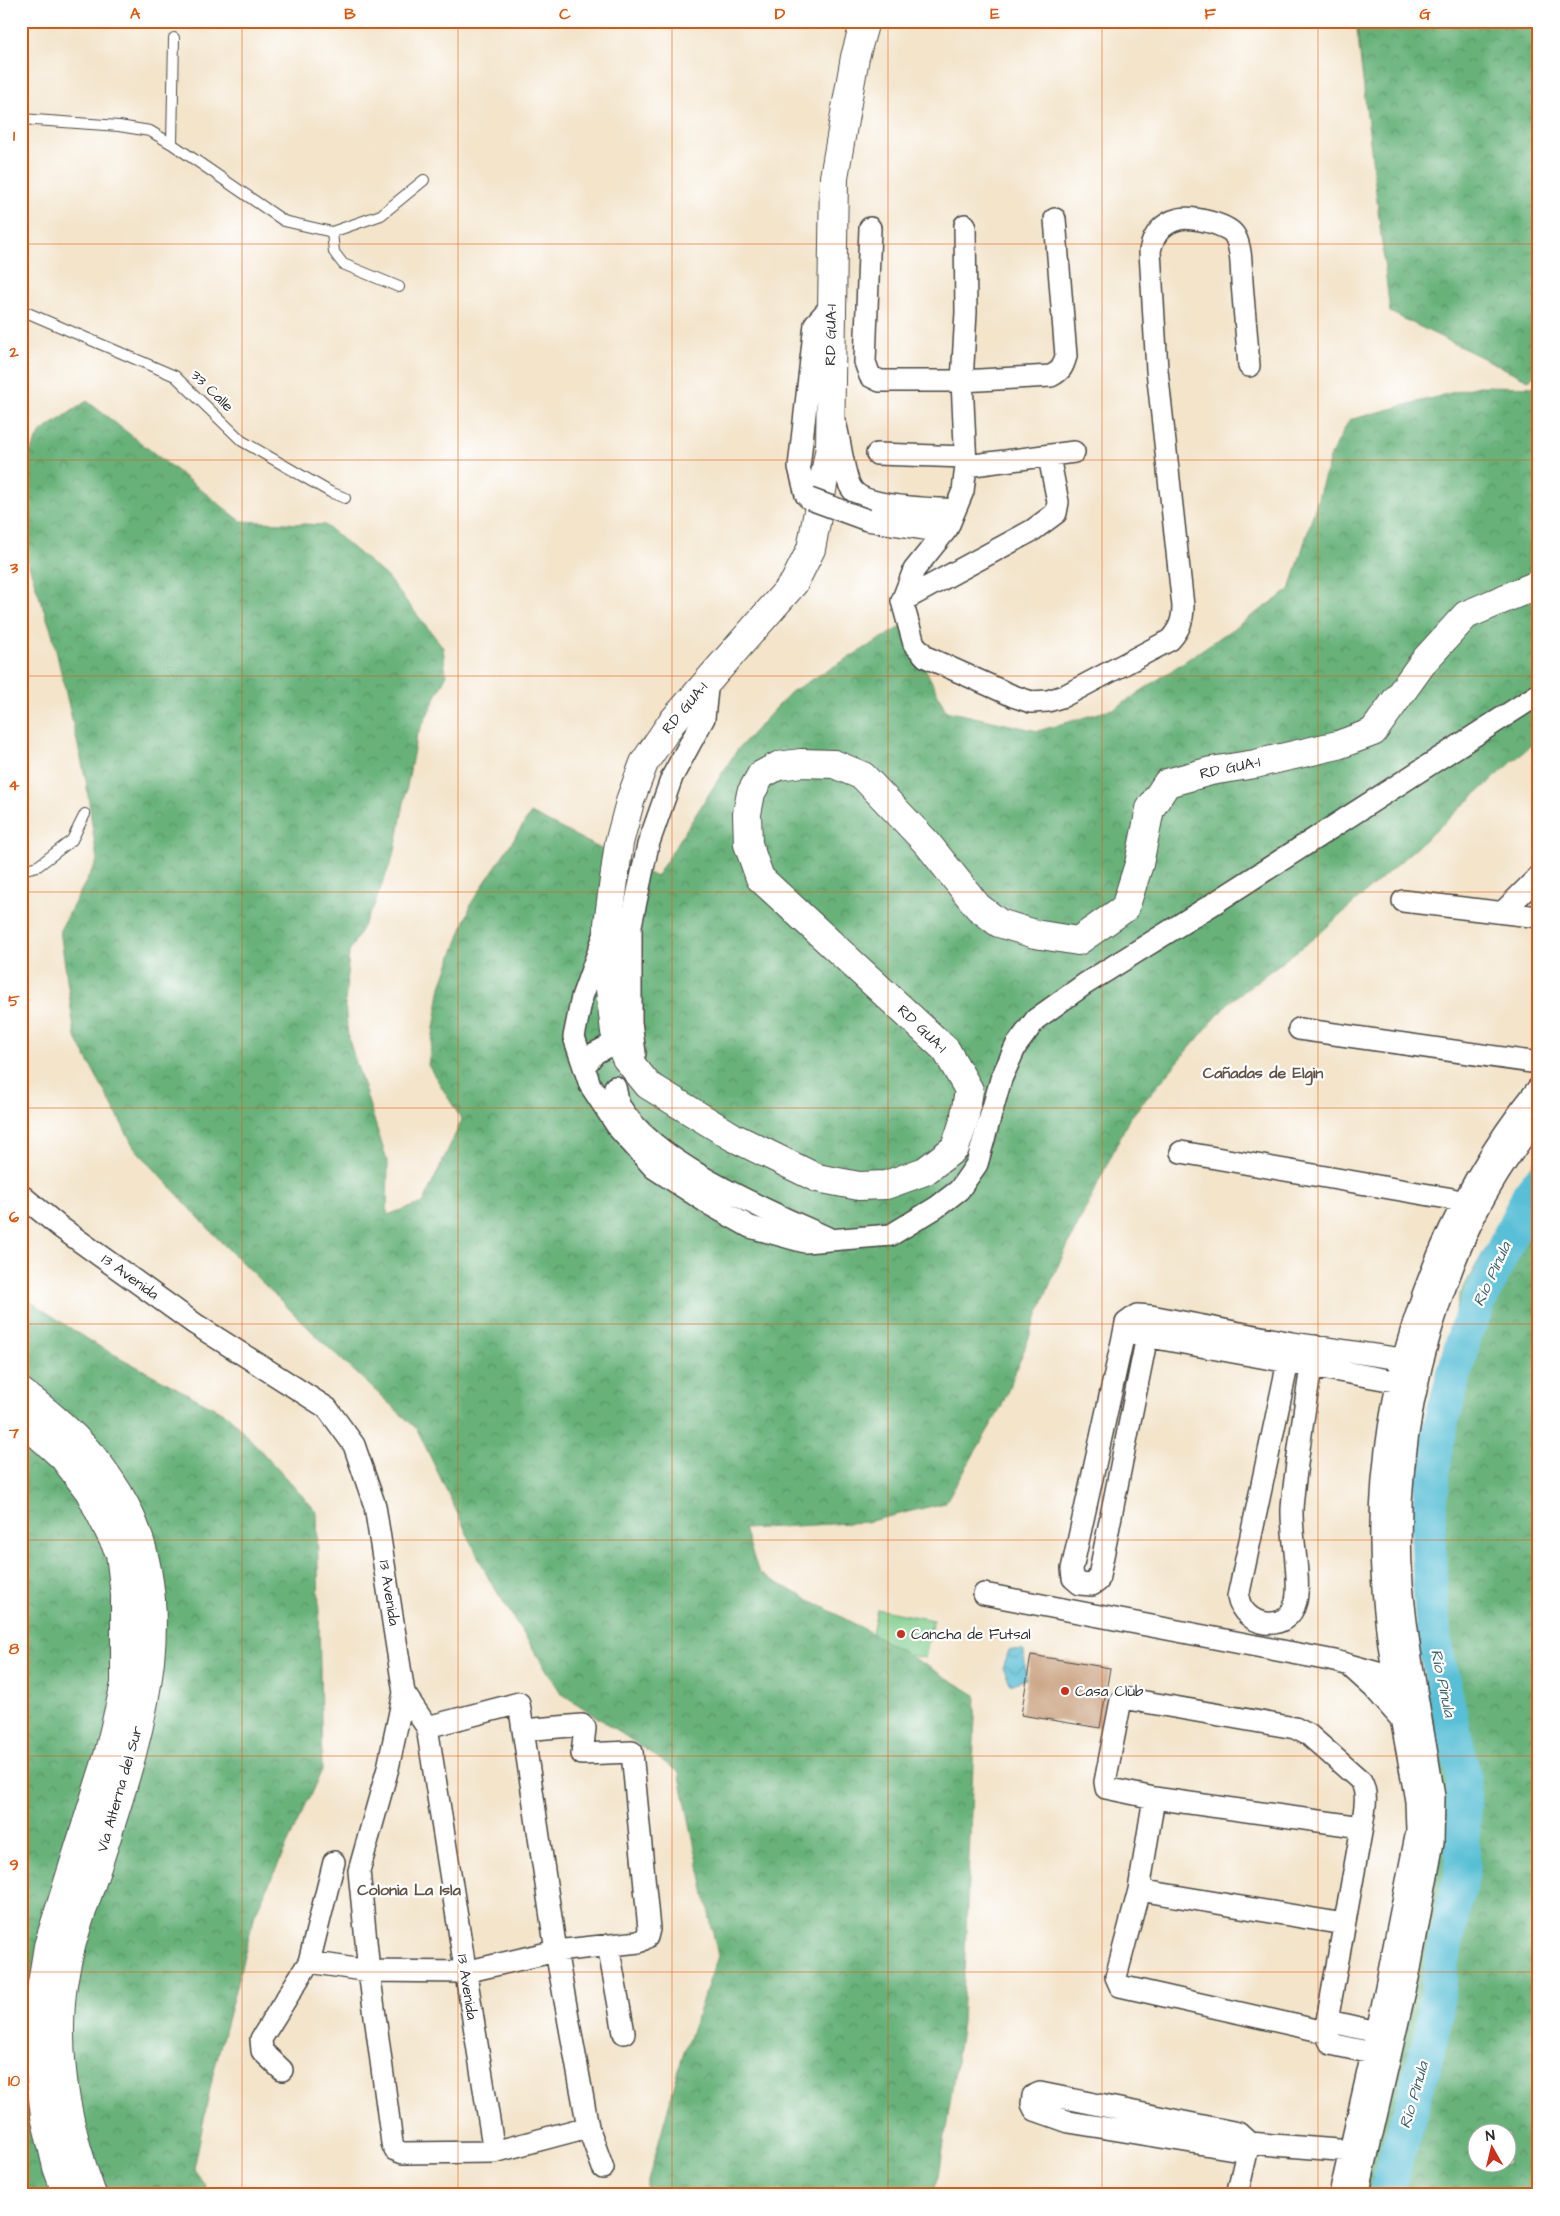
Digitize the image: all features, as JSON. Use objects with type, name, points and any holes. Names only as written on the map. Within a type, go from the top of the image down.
[{"type":"main road","name":"RD GUA-1","points":[[865,21],[855,57],[834,177],[830,447],[811,548],[794,583],[672,722],[644,763],[631,798],[619,843],[608,924],[610,1003],[627,1047],[626,1058],[648,1085],[733,1138],[817,1178],[859,1186],[886,1185],[925,1170],[955,1148],[964,1121],[969,1090],[946,1050],[760,878],[748,844],[747,814],[751,793],[761,775],[778,766],[801,763],[834,764],[863,776],[927,842],[978,907],[992,918],[999,923],[1035,934],[1078,941],[1125,908],[1139,864],[1150,809],[1167,783],[1211,771],[1255,764],[1338,745],[1373,732],[1424,661],[1466,615],[1539,584]]},
{"type":"main road","name":"Vía Alterna del Sur","points":[[21,1392],[48,1412],[84,1446],[111,1480],[129,1513],[144,1549],[150,1594],[152,1648],[148,1684],[119,1759],[59,1949],[39,2002],[38,2056],[45,2116],[67,2195]]},
{"type":"main road","name":"Vía Alterna del Sur","points":[[21,1419],[64,1458],[79,1478],[106,1522],[120,1552],[124,1595],[124,1684],[119,1759]]},
{"type":"main road","name":"Vía Alterna del Sur","points":[[59,1949],[60,2052],[66,2113],[92,2195]]},
{"type":"street","points":[[965,225],[966,312],[962,381],[966,462],[963,491],[947,529],[914,570],[902,601],[914,644],[926,657],[1013,696],[1031,702],[1048,701],[1064,696],[1170,640],[1181,624],[1183,606],[1157,370],[1150,251],[1156,235],[1167,223],[1183,218],[1191,218],[1224,226],[1234,234],[1240,254],[1249,366]]},
{"type":"street","points":[[870,228],[865,362],[870,376],[880,381],[962,381],[1051,376],[1060,372],[1066,356],[1055,219]]},
{"type":"street","points":[[831,306],[815,324],[799,468],[806,495],[810,499],[867,520],[925,529],[947,529]]},
{"type":"street","points":[[830,399],[849,481],[855,493],[870,501],[956,510]]},
{"type":"street","points":[[877,454],[966,462],[1049,457],[1074,452]]},
{"type":"street","points":[[902,601],[1033,530],[1056,513],[1058,502],[1049,457]]},
{"type":"street","points":[[584,1067],[595,1053],[627,1047],[631,1022],[631,925],[648,845],[672,777],[704,718],[708,680]]},
{"type":"street","points":[[608,924],[582,997],[574,1037],[590,1085],[619,1128],[654,1168],[750,1228],[805,1242],[891,1235],[959,1190],[977,1164],[1001,1080],[1012,1055],[1036,1019],[1085,984],[1539,694]]},
{"type":"street","points":[[1503,912],[1539,876]]},
{"type":"street","points":[[1403,901],[1539,917]]},
{"type":"street","points":[[1299,1029],[1539,1063]]},
{"type":"street","points":[[615,1086],[620,1108],[642,1132],[695,1174],[833,1241]]},
{"type":"street","points":[[1358,2195],[1359,2152],[1372,2053],[1385,2036],[1410,1969],[1434,1832],[1434,1797],[1402,1585],[1401,1540],[1407,1384],[1402,1360],[1430,1277],[1472,1204],[1500,1138],[1539,1086]]},
{"type":"street","points":[[1340,2195],[1359,2152],[1385,2036],[1417,1831],[1416,1800],[1395,1677],[1383,1588],[1381,1542],[1385,1458],[1407,1384],[1423,1362],[1447,1281],[1470,1226],[1472,1204],[1539,1116]]},
{"type":"street","points":[[1181,1152],[1472,1204]]},
{"type":"street","name":"13 Avenida","points":[[21,1195],[60,1226],[194,1324],[327,1408],[354,1444],[375,1506],[404,1693],[427,1727],[494,2152]]},
{"type":"street","points":[[1149,1325],[1098,1581],[1092,1584],[1080,1584],[1073,1578],[1072,1569],[1126,1323],[1137,1315],[1149,1325],[1313,1356],[1407,1384]]},
{"type":"street","points":[[1290,1352],[1238,1597],[1240,1607],[1245,1615],[1270,1623],[1282,1622],[1290,1616],[1296,1601],[1292,1508],[1313,1356]]},
{"type":"street","points":[[1313,1356],[1423,1362]]},
{"type":"street","points":[[984,1594],[1348,1664],[1417,1684]]},
{"type":"street","points":[[1348,1664],[1374,1688],[1403,1722]]},
{"type":"street","points":[[404,1693],[388,1768],[359,1871],[369,1971],[392,2144],[395,2150],[403,2153],[494,2152],[588,2128]]},
{"type":"street","points":[[1362,1827],[1154,1798],[1106,1788],[1121,1700],[1124,1698],[1295,1728],[1304,1732],[1360,1781],[1364,1787],[1365,1802],[1362,1827],[1325,2032],[1331,2044],[1372,2053]]},
{"type":"street","points":[[427,1727],[519,1702],[556,1951],[588,2128],[603,2168]]},
{"type":"street","points":[[309,1962],[369,1971],[465,1972],[556,1951],[639,1942],[647,1937],[649,1929],[632,1752],[582,1754],[585,1728],[582,1725],[523,1730]]},
{"type":"street","points":[[1154,1798],[1139,1890],[1116,1977],[1120,1986],[1325,2032],[1337,2024],[1385,2036]]},
{"type":"street","points":[[282,2070],[262,2051],[261,2039],[309,1962],[334,1862]]},
{"type":"street","points":[[1139,1890],[1344,1924]]},
{"type":"street","points":[[608,1946],[624,2033]]},
{"type":"street","points":[[1249,2143],[1238,2133],[1040,2093],[1033,2096],[1032,2100],[1035,2110],[1069,2122],[1234,2149],[1249,2143],[1359,2152]]},
{"type":"street","points":[[1237,2195],[1249,2143]]},
{"type":"lane","points":[[172,144],[174,38]]},
{"type":"lane","points":[[21,120],[127,127],[150,131],[284,221],[332,232],[381,215],[424,180]]},
{"type":"lane","points":[[332,232],[334,252],[344,264],[399,287]]},
{"type":"lane","name":"33 Calle","points":[[21,310],[175,376],[242,441],[330,492],[345,498]]},
{"type":"lane","points":[[21,870],[38,866],[72,840],[84,814]]},
{"type":"green space","points":[[1356,21],[1539,21],[1539,374],[1528,380],[1390,312]]},
{"type":"green space","points":[[1478,386],[1539,387],[1539,738],[1319,934],[1229,1002],[1129,1119],[1054,1274],[1001,1408],[945,1503],[866,1522],[744,1529],[759,1573],[866,1630],[976,1695],[962,2022],[939,2176],[932,2195],[644,2195],[682,2058],[718,1956],[679,1772],[561,1693],[489,1579],[417,1429],[328,1347],[223,1244],[134,1147],[75,1036],[60,930],[97,861],[86,780],[52,633],[21,543],[21,468],[41,432],[87,401],[241,521],[325,525],[386,576],[443,647],[446,676],[416,738],[395,851],[374,906],[349,952],[345,1004],[348,1037],[388,1164],[387,1215],[423,1203],[462,1120],[428,1065],[441,986],[472,902],[531,813],[656,877],[737,750],[791,692],[904,625],[946,711],[1038,731],[1116,708],[1290,590],[1331,455],[1349,420]]},
{"type":"green space","points":[[1539,1154],[1539,2195],[1360,2195],[1435,1760],[1419,1635],[1416,1462],[1460,1294]]},
{"type":"green space","points":[[21,1295],[91,1342],[229,1416],[317,1512],[322,1770],[255,1914],[213,2074],[194,2169],[212,2195],[21,2195],[21,1788],[29,1770],[29,1688],[21,1675]]},
{"type":"green space","name":"Cancha de Futsal","points":[[877,1609],[933,1620],[925,1658],[869,1647]]},
{"type":"water","points":[[1009,1650],[1024,1651],[1026,1679],[1011,1685],[1003,1668]]},
{"type":"building","name":"Casa Club","points":[[1031,1655],[1110,1668],[1100,1728],[1021,1715]]},
{"type":"waterway","name":"Río Pinula","points":[[1386,2195],[1430,2042],[1446,1940],[1462,1874],[1464,1778],[1434,1642],[1430,1586],[1428,1525],[1436,1442],[1466,1330],[1529,1195],[1539,1182]]},
{"type":"place","name":"Cancha de Futsal","points":[[901,1634]]},
{"type":"place","name":"Casa Club","points":[[1065,1691]]},
{"type":"district","name":"Cañadas de Elgin","points":[[1263,1073]]},
{"type":"district","name":"Colonia La Isla","points":[[409,1890]]}]
